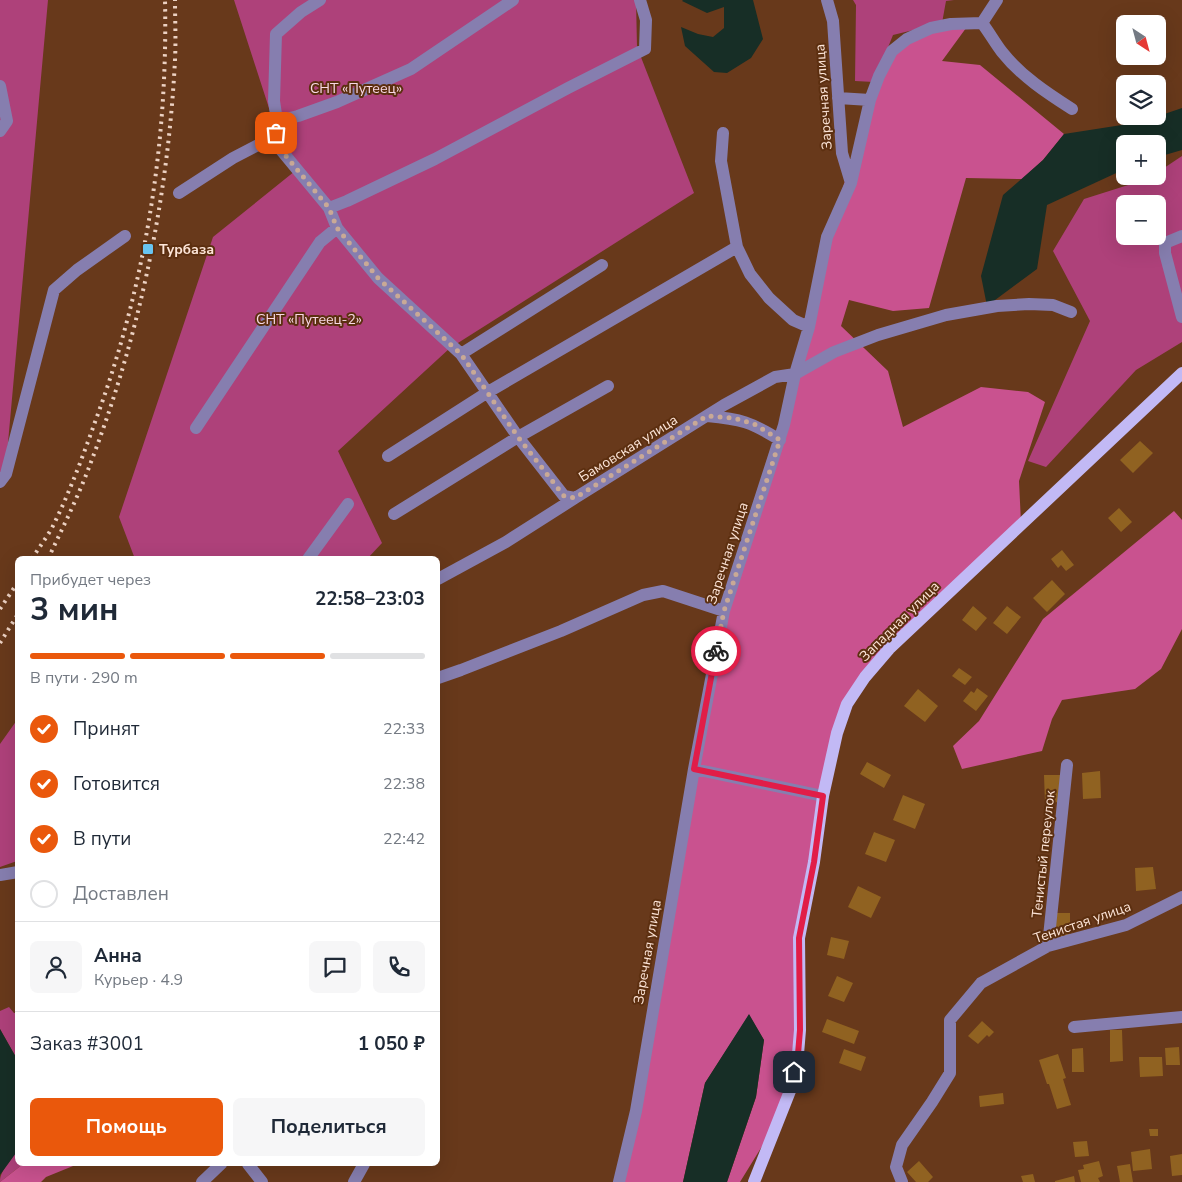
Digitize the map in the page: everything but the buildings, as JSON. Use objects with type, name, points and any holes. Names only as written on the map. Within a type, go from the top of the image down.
[{"type":"main road","name":"Западная улица","points":[[754,1182],[790,1091],[798,1054],[800,1030],[799,938],[814,862],[823,796],[837,734],[847,704],[865,677],[889,649],[1182,373]]},
{"type":"street","points":[[179,193],[233,158],[258,145],[276,144],[277,121],[274,101],[276,34],[301,12],[320,0]]},
{"type":"street","points":[[277,121],[298,116],[336,102],[411,69],[512,0]]},
{"type":"street","points":[[329,208],[348,201],[443,154],[645,50],[646,20],[640,0]]},
{"type":"street","name":"Заречная улица","points":[[619,1182],[636,1111],[694,769],[724,611],[780,440],[795,374],[809,327],[827,236],[851,183],[842,153],[833,21],[826,0]]},
{"type":"street","points":[[982,23],[996,0]]},
{"type":"street","points":[[851,183],[870,100],[879,76],[892,51],[907,39],[931,28],[951,24],[982,23]]},
{"type":"street","points":[[982,23],[1003,53],[1041,89],[1072,109]]},
{"type":"street","points":[[0,86],[7,121],[0,131]]},
{"type":"street","points":[[838,98],[870,100]]},
{"type":"street","points":[[723,133],[721,161],[737,248],[750,274],[770,298],[793,320],[809,327]]},
{"type":"street","name":"Бамовская улица","points":[[276,144],[329,208],[337,228],[378,278],[461,354],[518,437],[564,496],[575,498],[774,377],[795,374],[834,352],[878,335],[946,315],[997,306],[1053,305],[1071,312]]},
{"type":"street","points":[[196,428],[320,242],[337,228]]},
{"type":"street","points":[[0,482],[6,474],[54,290],[77,270],[125,236]]},
{"type":"street","points":[[1182,236],[1165,243],[1164,253],[1182,317]]},
{"type":"street","points":[[388,456],[488,392],[737,248]]},
{"type":"street","points":[[461,354],[602,265]]},
{"type":"street","points":[[394,514],[518,437],[608,386]]},
{"type":"street","points":[[707,416],[734,418],[754,424],[780,440]]},
{"type":"street","points":[[440,578],[506,542],[575,498]]},
{"type":"street","points":[[310,556],[348,504]]},
{"type":"street","points":[[440,677],[561,631],[643,595],[663,592],[724,611]]},
{"type":"street","name":"Тенистый переулок","points":[[1048,946],[1067,765]]},
{"type":"street","points":[[694,769],[823,796]]},
{"type":"street","points":[[0,876],[15,873]]},
{"type":"street","name":"Тенистая улица","points":[[902,1182],[896,1167],[902,1145],[950,1073],[950,1020],[981,983],[1048,946],[1126,925],[1182,897]]},
{"type":"street","points":[[1074,1027],[1182,1017]]},
{"type":"street","points":[[202,1182],[219,1166]]},
{"type":"street","points":[[250,1166],[262,1182]]},
{"type":"street","points":[[354,1182],[363,1166]]},
{"type":"green space","points":[[0,0],[48,0],[5,476],[0,480]]},
{"type":"green space","name":"СНТ «Путеец-2»","points":[[234,0],[636,0],[637,47],[694,193],[450,348],[338,451],[382,543],[370,556],[134,556],[119,517],[213,237],[300,167],[279,139]]},
{"type":"green space","points":[[853,0],[954,0],[946,1],[942,23],[893,35],[874,82],[855,81],[856,5]]},
{"type":"green space","points":[[1182,156],[1182,342],[1136,370],[1046,467],[1028,461],[1090,321],[1053,251],[1084,199],[1128,185],[1166,185],[1166,167]]},
{"type":"green space","points":[[15,723],[15,862],[0,867],[0,744]]},
{"type":"green space","points":[[9,1007],[15,1013],[15,1055],[0,1029],[0,1011]]},
{"type":"green space","points":[[15,1152],[15,1166],[20,1166],[0,1182],[2,1172]]},
{"type":"shaded area","points":[[683,0],[753,0],[763,39],[751,58],[727,73],[714,72],[685,46],[681,27],[698,34],[713,37],[724,28],[724,7],[707,13]]},
{"type":"shaded area","points":[[969,24],[942,61],[980,65],[1064,134],[1043,160],[1022,179],[966,178],[929,308],[893,311],[849,300],[841,326],[888,371],[903,427],[981,387],[1028,392],[1045,402],[1019,481],[1021,523],[889,649],[847,704],[804,914],[800,1030],[777,1122],[740,1182],[727,1182],[756,1097],[764,1040],[749,1015],[705,1083],[683,1182],[619,1182],[724,611],[780,440],[827,237],[879,76],[907,39]]},
{"type":"shaded area","points":[[1182,108],[1182,150],[1166,155],[1166,135],[1116,135],[1116,173],[1047,205],[1037,269],[987,306],[981,276],[1003,195],[1043,160],[1064,134],[1122,125],[1166,125],[1166,113]]},
{"type":"shaded area","points":[[1174,511],[1182,520],[1182,629],[1161,669],[1135,689],[1062,700],[1052,719],[1042,751],[962,769],[953,746],[979,721],[1043,619]]},
{"type":"shaded area","points":[[749,1014],[764,1040],[756,1097],[727,1182],[683,1182],[705,1083]]},
{"type":"shaded area","points":[[0,1029],[15,1055],[15,1154],[0,1175]]},
{"type":"shaded area","points":[[20,1166],[73,1166],[46,1177],[41,1182],[0,1182]]},
{"type":"railway","points":[[34,556],[54,524],[86,448],[112,371],[140,267],[150,214],[162,108],[165,0]]},
{"type":"railway","points":[[49,556],[81,487],[108,413],[124,364],[149,264],[166,163],[175,52],[175,0]]},
{"type":"railway","points":[[0,609],[15,586]]},
{"type":"railway","points":[[0,643],[15,619]]},
{"type":"way so far","points":[[276,133],[276,144],[329,208],[337,228],[378,278],[461,354],[518,437],[564,496],[575,498],[652,452],[707,416],[734,418],[754,424],[780,440],[724,611],[716,651]]},
{"type":"place","name":"Турбаза","points":[[148,249]]},
{"type":"route","points":[[716,651],[694,769],[823,796],[814,862],[799,938],[800,1030],[794,1072]]},
{"type":"park label","name":"СНТ «Путеец»","points":[[356,88]]}]
